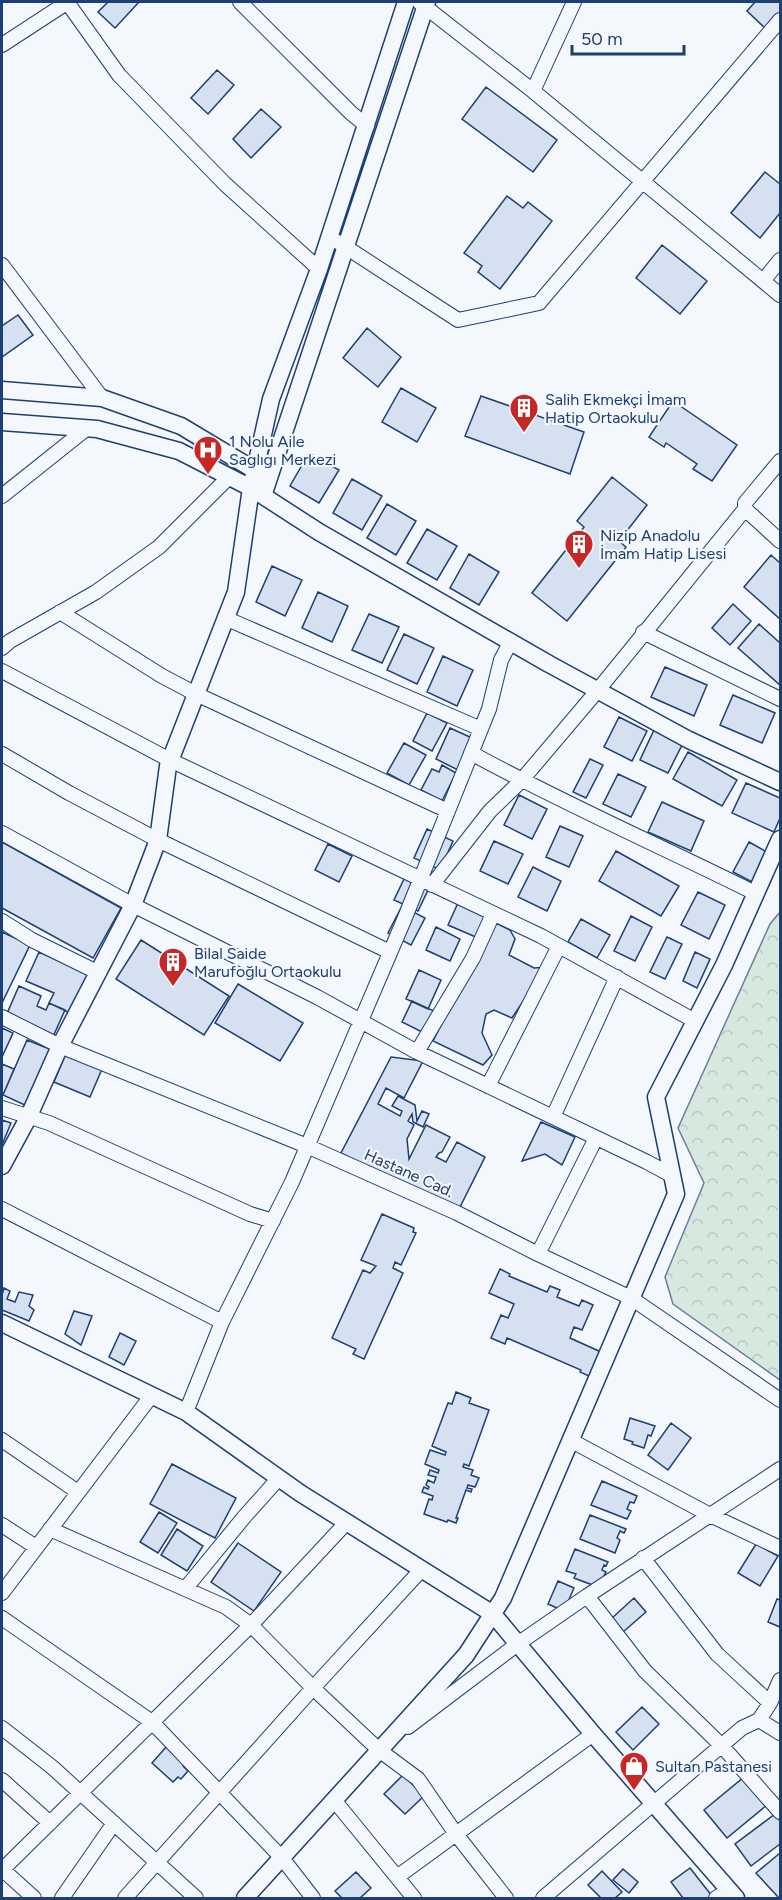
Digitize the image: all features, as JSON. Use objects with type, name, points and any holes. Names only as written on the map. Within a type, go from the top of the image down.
[{"type":"street","points":[[2,45],[68,2],[119,75],[225,184],[319,269]]},
{"type":"street","points":[[240,2],[351,113],[367,126]]},
{"type":"street","points":[[262,475],[271,399],[319,269],[406,2]]},
{"type":"street","points":[[533,91],[574,2]]},
{"type":"street","points":[[2,1166],[28,1118],[60,1046],[133,905],[158,840],[170,760],[236,592],[262,475],[346,247],[424,3],[780,295]]},
{"type":"street","points":[[329,236],[458,320],[539,303],[780,20]]},
{"type":"street","points":[[763,281],[780,260]]},
{"type":"street","points":[[2,265],[102,398]]},
{"type":"street","points":[[2,390],[102,398],[181,426],[262,475]]},
{"type":"street","points":[[2,422],[97,429],[179,451],[257,492],[319,532],[598,690],[689,740],[780,782]]},
{"type":"street","points":[[2,496],[86,429]]},
{"type":"street","points":[[426,883],[490,811],[521,781],[598,690],[745,508],[745,503],[780,461]]},
{"type":"street","points":[[4,641],[96,592],[159,547],[228,478]]},
{"type":"street","points":[[745,508],[780,541]]},
{"type":"street","points":[[60,612],[162,676],[196,694],[448,811]]},
{"type":"street","points":[[225,618],[481,729]]},
{"type":"street","points":[[643,632],[780,699]]},
{"type":"street","points":[[186,1412],[222,1322],[273,1221],[390,952],[426,883],[448,811],[489,709],[501,660],[511,641]]},
{"type":"street","points":[[2,671],[170,760],[559,946],[695,1021]]},
{"type":"street","points":[[2,753],[69,794],[158,840],[390,952]]},
{"type":"street","points":[[471,753],[521,781],[670,850],[755,893]]},
{"type":"street","points":[[2,833],[133,905],[417,1052],[673,1176]]},
{"type":"street","points":[[245,1899],[466,1655],[503,1598],[676,1194],[656,1097],[724,965],[780,839]]},
{"type":"street","points":[[417,1052],[473,958],[493,914]]},
{"type":"street","points":[[2,921],[99,973]]},
{"type":"street","points":[[488,1086],[559,946]]},
{"type":"street","points":[[553,1117],[617,977]]},
{"type":"street","name":"Hastane Cad.","points":[[2,1017],[60,1046],[307,1146],[457,1213],[631,1298],[780,1400]]},
{"type":"street","points":[[2,1108],[48,1124],[250,1214],[273,1221]]},
{"type":"street","points":[[538,1254],[597,1138]]},
{"type":"street","points":[[2,1209],[222,1322]]},
{"type":"street","points":[[2,1323],[186,1412],[279,1478],[493,1614],[592,1734],[654,1804],[727,1896]]},
{"type":"street","points":[[2,1593],[152,1395]]},
{"type":"street","points":[[2,1440],[78,1492]]},
{"type":"street","points":[[570,1440],[710,1515],[780,1548]]},
{"type":"street","points":[[382,1747],[519,1643],[780,1469]]},
{"type":"street","points":[[185,1589],[244,1516],[279,1478]]},
{"type":"street","points":[[34,1899],[2,1869],[250,1625],[347,1522]]},
{"type":"street","points":[[2,1525],[36,1547]]},
{"type":"street","points":[[50,1529],[226,1607],[250,1625],[313,1688],[418,1779],[456,1834],[506,1899]]},
{"type":"street","points":[[644,1558],[717,1654],[770,1703]]},
{"type":"street","points":[[125,1899],[422,1569]]},
{"type":"street","points":[[587,1596],[645,1671],[722,1746],[780,1812]]},
{"type":"street","points":[[2,1618],[152,1722],[282,1857],[313,1899]]},
{"type":"street","points":[[543,1899],[742,1728],[759,1720],[770,1703],[780,1680]]},
{"type":"street","points":[[759,1720],[780,1733]]},
{"type":"street","points":[[2,1728],[52,1767],[158,1861],[196,1899]]},
{"type":"street","points":[[397,1877],[592,1734]]},
{"type":"street","points":[[2,1780],[50,1823]]},
{"type":"street","points":[[334,1800],[414,1899]]},
{"type":"street","points":[[62,1899],[114,1823]]},
{"type":"green space","points":[[780,912],[780,1380],[673,1304],[665,1277],[704,1183],[678,1128],[770,924]]},
{"type":"building","points":[[108,2],[139,2],[115,28],[98,12]]},
{"type":"building","points":[[755,2],[780,2],[780,13],[766,29],[747,11]]},
{"type":"building","points":[[217,70],[234,85],[208,114],[191,98]]},
{"type":"building","points":[[486,87],[557,140],[533,172],[462,119]]},
{"type":"building","points":[[261,109],[281,127],[251,158],[233,139]]},
{"type":"building","points":[[765,172],[780,184],[780,213],[760,238],[731,213]]},
{"type":"building","points":[[507,196],[523,208],[528,202],[552,221],[500,289],[478,272],[482,266],[464,253]]},
{"type":"building","points":[[662,245],[707,281],[680,314],[636,278]]},
{"type":"building","points":[[18,315],[33,335],[2,357],[2,326]]},
{"type":"building","points":[[367,328],[401,357],[378,387],[343,358]]},
{"type":"building","points":[[401,388],[436,408],[417,442],[382,422]]},
{"type":"building","name":"Salih Ekmekçi İmam Hatip Ortaokulu","points":[[481,396],[584,432],[570,474],[465,436]]},
{"type":"building","points":[[673,401],[737,445],[712,481],[693,469],[697,464],[666,443],[664,447],[649,437]]},
{"type":"building","points":[[309,453],[339,470],[319,503],[290,486]]},
{"type":"building","name":"Nizip Anadolu İmam Hatip Lisesi","points":[[612,477],[647,505],[619,541],[626,547],[567,621],[532,593],[584,527],[577,521]]},
{"type":"building","points":[[352,479],[382,496],[362,530],[333,513]]},
{"type":"building","points":[[387,504],[416,521],[396,555],[367,538]]},
{"type":"building","points":[[427,529],[457,546],[437,580],[407,563]]},
{"type":"building","points":[[469,554],[499,572],[479,605],[450,588]]},
{"type":"building","points":[[771,555],[780,563],[780,619],[744,587]]},
{"type":"building","points":[[272,566],[302,580],[285,616],[256,602]]},
{"type":"building","points":[[318,592],[348,606],[332,642],[302,628]]},
{"type":"building","points":[[733,604],[751,621],[730,645],[712,628]]},
{"type":"building","points":[[369,614],[399,627],[382,663],[352,650]]},
{"type":"building","points":[[759,624],[780,643],[780,685],[738,648]]},
{"type":"building","points":[[404,634],[434,648],[417,684],[387,670]]},
{"type":"building","points":[[443,656],[473,670],[457,706],[427,692]]},
{"type":"building","points":[[665,667],[707,685],[694,716],[651,697]]},
{"type":"building","points":[[733,695],[775,713],[762,743],[720,725]]},
{"type":"building","points":[[427,713],[447,723],[432,751],[413,741]]},
{"type":"building","points":[[619,717],[647,731],[632,761],[604,747]]},
{"type":"building","points":[[450,728],[472,738],[458,770],[436,759]]},
{"type":"building","points":[[654,730],[683,743],[668,773],[640,760]]},
{"type":"building","points":[[404,743],[426,755],[409,785],[387,773]]},
{"type":"building","points":[[688,752],[737,780],[722,806],[673,779]]},
{"type":"building","points":[[590,759],[603,765],[586,798],[573,792]]},
{"type":"building","points":[[442,765],[456,773],[442,801],[421,790],[432,769],[439,772]]},
{"type":"building","points":[[618,774],[646,787],[631,817],[603,804]]},
{"type":"building","points":[[746,783],[780,798],[780,818],[774,832],[732,813]]},
{"type":"building","points":[[519,795],[547,809],[532,839],[504,825]]},
{"type":"building","points":[[662,802],[704,821],[691,851],[648,832]]},
{"type":"building","points":[[560,826],[583,836],[569,867],[546,857]]},
{"type":"building","points":[[427,829],[453,841],[440,870],[414,858]]},
{"type":"building","points":[[494,841],[523,854],[508,884],[480,871]]},
{"type":"building","points":[[2,842],[121,908],[93,958],[2,908]]},
{"type":"building","points":[[749,842],[772,855],[756,884],[733,872]]},
{"type":"building","points":[[328,844],[352,856],[339,882],[315,870]]},
{"type":"building","points":[[616,851],[679,886],[661,916],[599,881]]},
{"type":"building","points":[[533,867],[561,881],[547,911],[518,897]]},
{"type":"building","points":[[405,877],[429,888],[418,911],[394,900]]},
{"type":"building","points":[[698,892],[725,905],[709,939],[681,925]]},
{"type":"building","points":[[462,894],[492,907],[478,938],[448,925]]},
{"type":"building","points":[[402,906],[425,918],[411,945],[388,933]]},
{"type":"building","points":[[631,916],[652,927],[635,961],[614,951]]},
{"type":"building","points":[[581,919],[610,935],[597,958],[568,942]]},
{"type":"building","points":[[494,922],[510,930],[515,939],[509,955],[534,968],[548,967],[512,1018],[494,1010],[486,1014],[482,1033],[492,1055],[483,1065],[433,1041]]},
{"type":"building","points":[[436,927],[460,939],[450,961],[426,950]]},
{"type":"building","points":[[2,932],[30,945],[2,1003]]},
{"type":"building","points":[[667,937],[682,944],[665,979],[650,972]]},
{"type":"building","name":"Bilal Saide Marufoğlu Ortaokulu","points":[[141,940],[229,996],[204,1035],[116,979]]},
{"type":"building","points":[[39,952],[92,976],[74,1015],[49,1003],[54,993],[26,981]]},
{"type":"building","points":[[695,952],[710,959],[697,988],[683,981]]},
{"type":"building","points":[[419,970],[441,980],[428,1009],[406,999]]},
{"type":"building","points":[[238,984],[303,1023],[280,1061],[215,1023]]},
{"type":"building","points":[[19,986],[41,996],[37,1006],[46,1010],[49,1003],[65,1010],[52,1039],[5,1018]]},
{"type":"building","points":[[412,1001],[436,1012],[426,1034],[402,1022]]},
{"type":"building","points":[[2,1028],[13,1033],[2,1057]]},
{"type":"building","points":[[27,1040],[52,1050],[29,1107],[3,1095]]},
{"type":"building","points":[[66,1053],[102,1069],[90,1097],[54,1082]]},
{"type":"building","points":[[391,1057],[423,1061],[404,1098],[386,1088],[378,1104],[400,1116],[402,1111],[392,1106],[398,1096],[415,1105],[417,1121],[422,1111],[429,1114],[423,1127],[413,1122],[412,1114],[408,1121],[414,1125],[407,1139],[409,1159],[426,1125],[450,1137],[442,1152],[436,1157],[446,1162],[457,1142],[485,1157],[457,1213],[341,1153]]},
{"type":"building","points":[[2,1064],[14,1069],[3,1095],[2,1095]]},
{"type":"building","points":[[2,1120],[11,1123],[2,1145]]},
{"type":"building","points":[[541,1122],[575,1137],[562,1165],[545,1154],[522,1161]]},
{"type":"building","points":[[382,1214],[414,1228],[413,1232],[416,1233],[401,1265],[395,1262],[393,1268],[403,1273],[364,1359],[353,1354],[356,1349],[332,1338],[363,1270],[370,1273],[376,1266],[361,1260]]},
{"type":"building","points":[[500,1269],[510,1274],[509,1276],[547,1292],[550,1286],[560,1290],[557,1297],[579,1306],[582,1300],[593,1305],[582,1330],[574,1327],[570,1338],[601,1352],[591,1377],[580,1372],[581,1370],[507,1338],[505,1344],[491,1338],[501,1315],[508,1318],[514,1304],[489,1293]]},
{"type":"building","points":[[4,1288],[10,1291],[7,1299],[15,1302],[19,1292],[33,1295],[29,1306],[34,1310],[29,1321],[2,1310]]},
{"type":"building","points":[[74,1311],[92,1316],[81,1345],[65,1334]]},
{"type":"building","points":[[120,1333],[136,1341],[124,1365],[109,1357]]},
{"type":"building","points":[[456,1392],[471,1398],[469,1403],[489,1410],[469,1466],[464,1464],[463,1467],[473,1470],[471,1475],[479,1478],[475,1487],[468,1485],[467,1488],[472,1489],[471,1492],[466,1490],[456,1523],[424,1514],[429,1499],[432,1500],[433,1496],[422,1492],[424,1487],[428,1489],[429,1487],[426,1485],[428,1480],[434,1483],[436,1477],[428,1475],[430,1470],[438,1473],[439,1470],[425,1464],[430,1450],[445,1455],[446,1452],[432,1446],[448,1403],[452,1404]]},
{"type":"building","points":[[630,1418],[655,1426],[651,1436],[648,1435],[644,1448],[624,1439]]},
{"type":"building","points":[[671,1423],[691,1438],[668,1470],[648,1455]]},
{"type":"building","points":[[172,1464],[236,1498],[215,1538],[150,1504]]},
{"type":"building","points":[[602,1481],[637,1496],[634,1503],[630,1502],[627,1509],[631,1511],[627,1519],[591,1505]]},
{"type":"building","points":[[159,1512],[177,1523],[158,1553],[140,1542]]},
{"type":"building","points":[[590,1515],[626,1529],[624,1533],[620,1531],[617,1538],[620,1540],[615,1553],[580,1539]]},
{"type":"building","points":[[177,1529],[203,1546],[187,1571],[161,1555]]},
{"type":"building","points":[[238,1543],[281,1572],[254,1611],[211,1582]]},
{"type":"building","points":[[756,1544],[778,1556],[760,1586],[738,1573]]},
{"type":"building","points":[[575,1549],[608,1562],[602,1570],[606,1572],[598,1587],[574,1578],[576,1574],[566,1571]]},
{"type":"building","points":[[558,1581],[574,1588],[564,1611],[548,1604]]},
{"type":"building","points":[[634,1598],[646,1612],[623,1632],[612,1618]]},
{"type":"building","points":[[777,1599],[780,1600],[780,1627],[768,1622]]},
{"type":"building","points":[[642,1707],[659,1724],[633,1750],[616,1732]]},
{"type":"building","points":[[167,1746],[186,1763],[183,1766],[188,1771],[181,1779],[178,1777],[173,1782],[152,1763]]},
{"type":"building","points":[[403,1775],[424,1796],[405,1814],[384,1794]]},
{"type":"building","points":[[744,1777],[767,1805],[727,1838],[704,1810]]},
{"type":"building","points":[[775,1814],[780,1821],[780,1844],[751,1866],[735,1844]]},
{"type":"building","points":[[780,1853],[780,1898],[779,1898],[756,1873]]},
{"type":"building","points":[[690,1868],[712,1896],[683,1898],[671,1882]]},
{"type":"building","points":[[623,1869],[638,1882],[629,1893],[613,1880]]},
{"type":"building","points":[[602,1871],[622,1892],[615,1898],[601,1898],[588,1885]]},
{"type":"building","points":[[356,1872],[371,1888],[360,1898],[342,1898],[335,1891]]},
{"type":"place","name":"Salih Ekmekçi İmam Hatip Ortaokulu","points":[[524,434]]},
{"type":"place","name":"1 Nolu Aile Saglıgı Merkezi","points":[[208,476]]},
{"type":"place","name":"Nizip Anadolu İmam Hatip Lisesi","points":[[579,570]]},
{"type":"place","name":"Bilal Saide Marufoğlu Ortaokulu","points":[[173,988]]},
{"type":"place","name":"Sultan Pastanesi","points":[[634,1792]]}]
